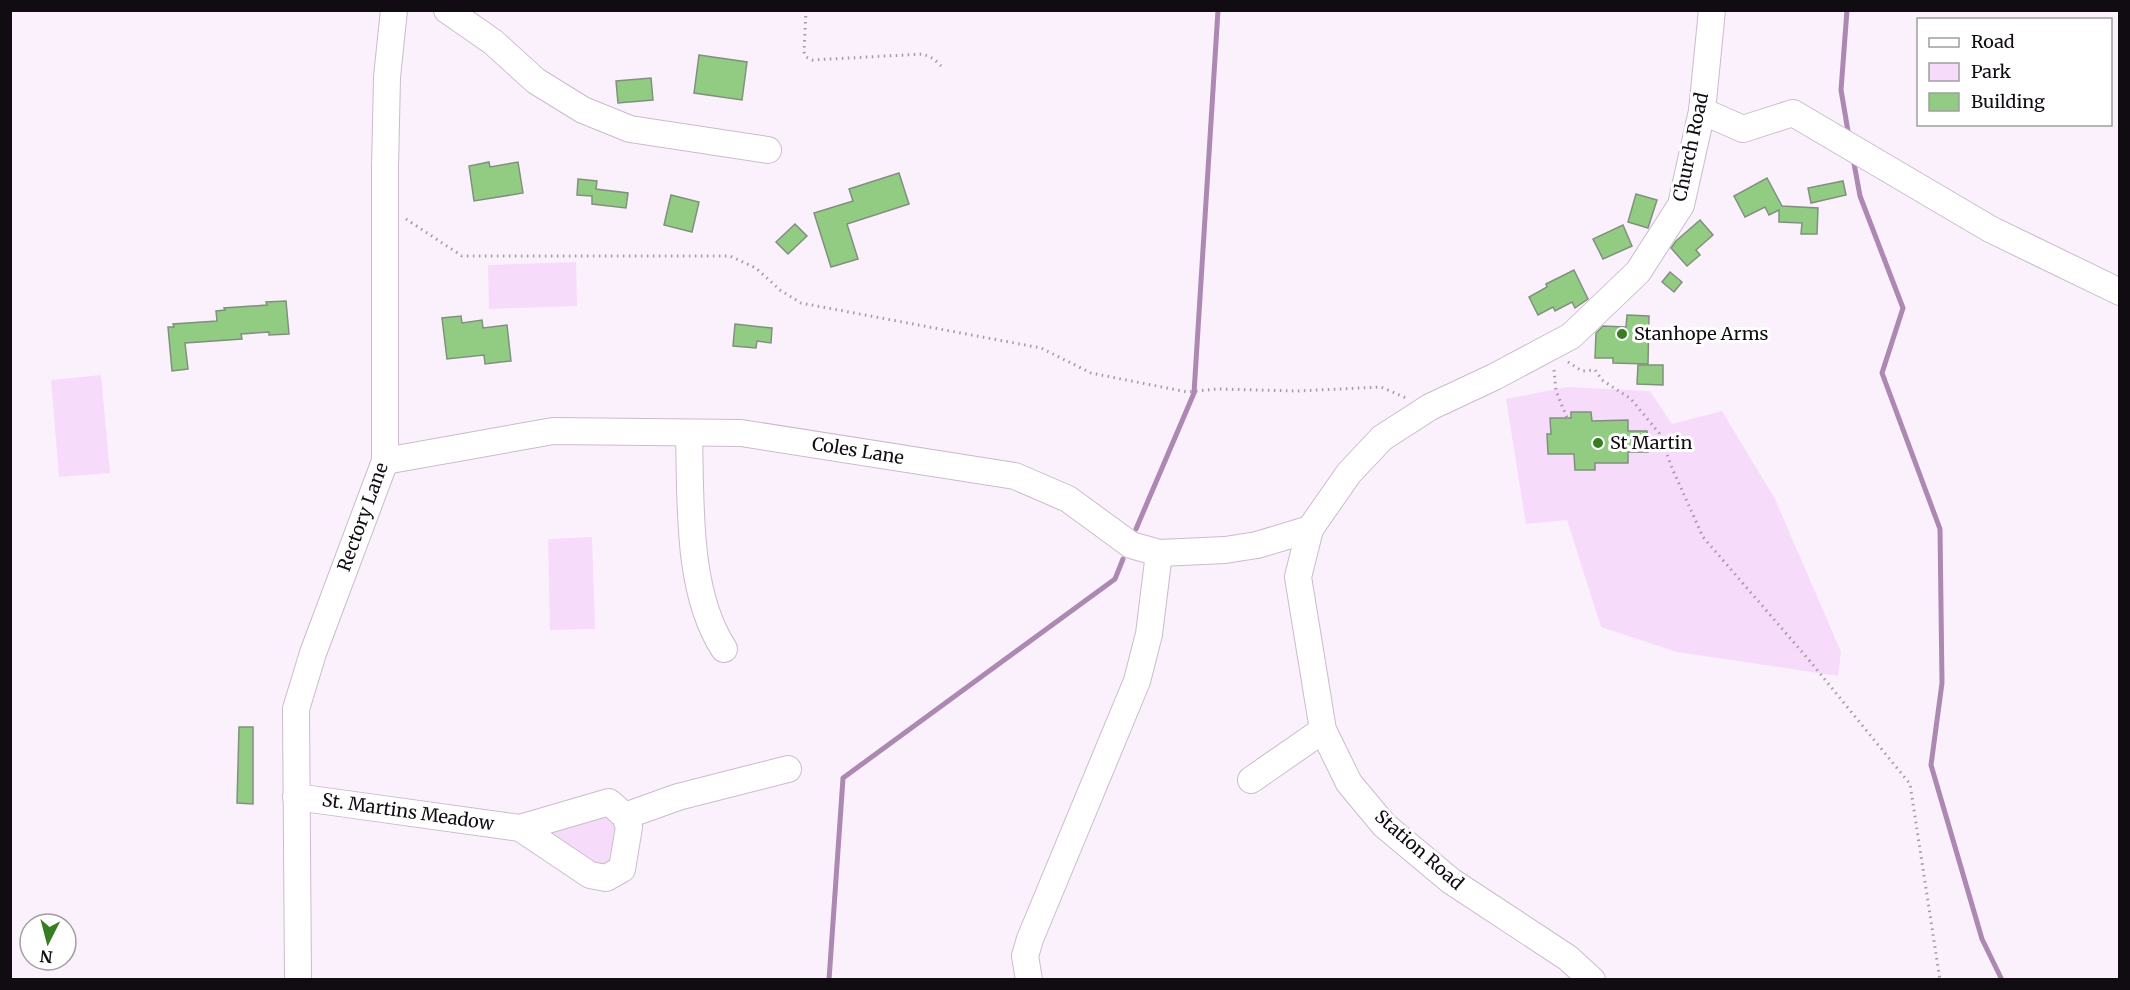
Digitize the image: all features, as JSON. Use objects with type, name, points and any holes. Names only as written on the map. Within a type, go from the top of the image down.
[{"type":"street","name":"Rectory Lane","points":[[298,980],[296,709],[313,653],[386,461],[387,77],[394,10]]},
{"type":"street","points":[[447,10],[493,42],[536,81],[583,110],[630,129],[768,150]]},
{"type":"street","name":"Church Road","points":[[1310,529],[1349,473],[1382,438],[1430,407],[1494,377],[1571,336],[1638,272],[1682,205],[1702,111],[1712,10]]},
{"type":"street","points":[[1702,111],[1743,129],[1793,113],[1990,230],[2120,292]]},
{"type":"street","name":"Coles Lane","points":[[386,461],[553,432],[741,433],[1015,476],[1068,499],[1131,545],[1160,553],[1226,550],[1257,545],[1310,529]]},
{"type":"street","points":[[689,434],[691,524],[701,598],[716,636],[724,649]]},
{"type":"street","name":"Station Road","points":[[1310,529],[1298,577],[1323,730],[1350,783],[1384,825],[1451,880],[1568,958],[1592,980]]},
{"type":"street","points":[[1257,545],[1282,558],[1298,577]]},
{"type":"street","points":[[1029,980],[1025,956],[1030,939],[1137,681],[1149,634],[1160,553]]},
{"type":"street","points":[[1251,780],[1323,730]]},
{"type":"street","points":[[625,816],[678,797],[788,769]]},
{"type":"street","name":"St. Martins Meadow","points":[[296,797],[520,828],[609,802],[625,816],[629,827],[622,869],[606,878],[590,875],[520,828]]},
{"type":"path","points":[[806,10],[804,52],[806,57],[812,60],[923,54],[934,59],[940,66]]},
{"type":"path","points":[[385,205],[462,256],[730,256],[756,267],[780,290],[801,303],[1041,348],[1091,372],[1187,392],[1218,389],[1297,391],[1381,387],[1430,407]]},
{"type":"path","points":[[1551,347],[1556,391],[1567,418]]},
{"type":"path","points":[[1551,347],[1561,358],[1582,371],[1595,370],[1602,380],[1631,399],[1638,407],[1659,433],[1703,537],[1809,660],[1910,784],[1940,980]]},
{"type":"green space","points":[[576,262],[577,306],[489,309],[488,265]]},
{"type":"green space","points":[[101,375],[110,473],[59,477],[51,380]]},
{"type":"green space","points":[[1566,387],[1650,391],[1672,424],[1722,411],[1775,499],[1841,652],[1838,676],[1677,652],[1601,627],[1567,520],[1526,524],[1506,399]]},
{"type":"green space","points":[[592,537],[595,629],[550,630],[548,539]]},
{"type":"green space","points":[[597,813],[618,820],[615,860],[602,869],[550,834],[550,831]]},
{"type":"building","points":[[699,55],[747,62],[742,100],[694,93]]},
{"type":"building","points":[[651,78],[653,100],[618,103],[616,81]]},
{"type":"building","points":[[489,162],[490,167],[518,162],[523,193],[474,201],[469,166]]},
{"type":"building","points":[[899,173],[909,204],[847,224],[858,259],[831,267],[814,213],[853,201],[849,189]]},
{"type":"building","points":[[1767,178],[1782,206],[1818,208],[1817,234],[1801,234],[1802,223],[1779,222],[1779,210],[1769,215],[1765,207],[1745,217],[1734,196]]},
{"type":"building","points":[[578,179],[597,181],[596,189],[628,193],[626,208],[592,204],[592,196],[577,195]]},
{"type":"building","points":[[1843,181],[1846,195],[1811,203],[1808,188]]},
{"type":"building","points":[[1636,194],[1657,200],[1648,228],[1628,222]]},
{"type":"building","points":[[671,195],[699,202],[692,232],[664,225]]},
{"type":"building","points":[[1700,220],[1713,235],[1696,250],[1700,255],[1687,266],[1671,248]]},
{"type":"building","points":[[795,224],[807,236],[788,254],[776,242]]},
{"type":"building","points":[[1623,225],[1632,246],[1603,259],[1593,239]]},
{"type":"building","points":[[1574,270],[1588,299],[1575,308],[1572,302],[1555,311],[1553,307],[1538,315],[1529,297],[1547,287],[1546,284]]},
{"type":"building","points":[[1670,272],[1682,282],[1674,292],[1662,282]]},
{"type":"building","points":[[286,301],[289,334],[269,335],[269,332],[241,334],[242,339],[185,343],[188,369],[172,371],[168,327],[174,327],[173,324],[217,321],[216,311],[225,310],[224,308],[267,305],[266,302]]},
{"type":"building","name":"Stanhope Arms","points":[[1627,315],[1649,316],[1648,364],[1613,363],[1613,358],[1595,358],[1596,333],[1603,326],[1626,327]]},
{"type":"building","points":[[461,316],[462,323],[482,320],[483,328],[507,325],[511,361],[485,364],[484,355],[447,359],[442,318]]},
{"type":"building","points":[[735,324],[772,328],[771,343],[757,341],[756,348],[733,346]]},
{"type":"building","points":[[1638,365],[1663,365],[1663,385],[1637,384]]},
{"type":"building","name":"St Martin","points":[[1571,412],[1591,412],[1592,421],[1628,420],[1628,431],[1647,431],[1648,452],[1628,452],[1628,463],[1595,463],[1595,470],[1575,470],[1574,454],[1548,454],[1547,434],[1551,434],[1550,418],[1571,418]]},
{"type":"building","points":[[239,727],[253,727],[253,804],[237,803]]},
{"type":"waterway","points":[[1136,529],[1194,393],[1218,10]]},
{"type":"waterway","points":[[1847,10],[1841,90],[1849,137]]},
{"type":"waterway","points":[[1853,158],[1860,196],[1903,308],[1882,373],[1940,529],[1942,683],[1931,765],[1982,939],[2002,980]]},
{"type":"waterway","points":[[829,980],[843,778],[1115,579],[1123,559]]},
{"type":"place","name":"Stanhope Arms","points":[[1622,334]]},
{"type":"place","name":"St Martin","points":[[1598,443]]}]
